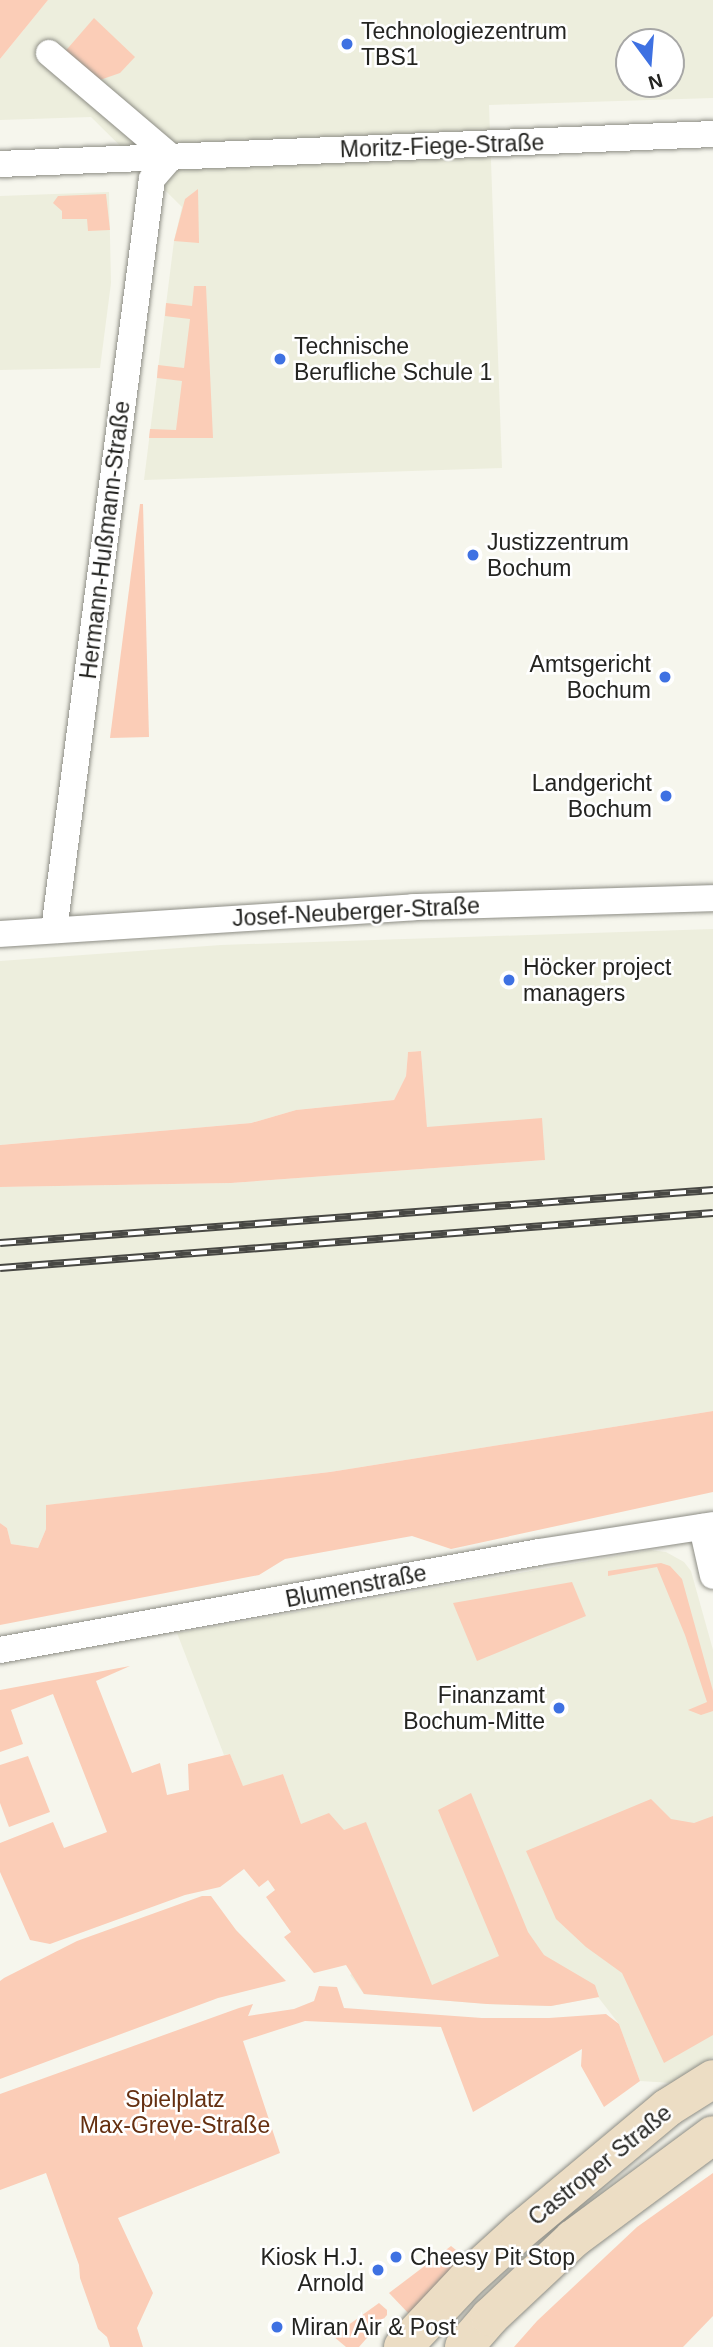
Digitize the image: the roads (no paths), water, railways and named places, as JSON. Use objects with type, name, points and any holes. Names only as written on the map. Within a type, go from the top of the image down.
[{"type":"main road","name":"Castroper Straße","points":[[403,2347],[465,2281],[520,2231],[667,2108],[713,2079]]},
{"type":"main road","name":"Castroper Straße","points":[[464,2347],[490,2317],[573,2239],[713,2135]]},
{"type":"street","points":[[48,52],[171,157]]},
{"type":"street","name":"Moritz-Fiege-Straße","points":[[0,164],[713,134]]},
{"type":"street","name":"Hermann-Hußmann-Straße","points":[[54,930],[152,179],[171,157]]},
{"type":"street","name":"Josef-Neuberger-Straße","points":[[0,934],[413,907],[713,898]]},
{"type":"street","points":[[707,1526],[713,1576]]},
{"type":"street","name":"Blumenstraße","points":[[0,1650],[540,1552],[707,1526]]},
{"type":"railway","points":[[0,1243],[713,1190]]},
{"type":"railway","points":[[0,1268],[713,1213]]},
{"type":"place","name":"Technologiezentrum TBS1","points":[[347,44]]},
{"type":"place","name":"Technische Berufliche Schule 1","points":[[280,359]]},
{"type":"place","name":"Justizzentrum Bochum","points":[[473,555]]},
{"type":"place","name":"Amtsgericht Bochum","points":[[665,677]]},
{"type":"place","name":"Landgericht Bochum","points":[[666,796]]},
{"type":"place","name":"Höcker project managers","points":[[509,980]]},
{"type":"place","name":"Finanzamt Bochum-Mitte","points":[[559,1708]]},
{"type":"place","name":"Cheesy Pit Stop","points":[[396,2257]]},
{"type":"place","name":"Kiosk H.J. Arnold","points":[[378,2270]]},
{"type":"place","name":"Miran Air & Post","points":[[277,2327]]},
{"type":"park label","name":"Spielplatz Max-Greve-Straße","points":[[175,2112]]}]
